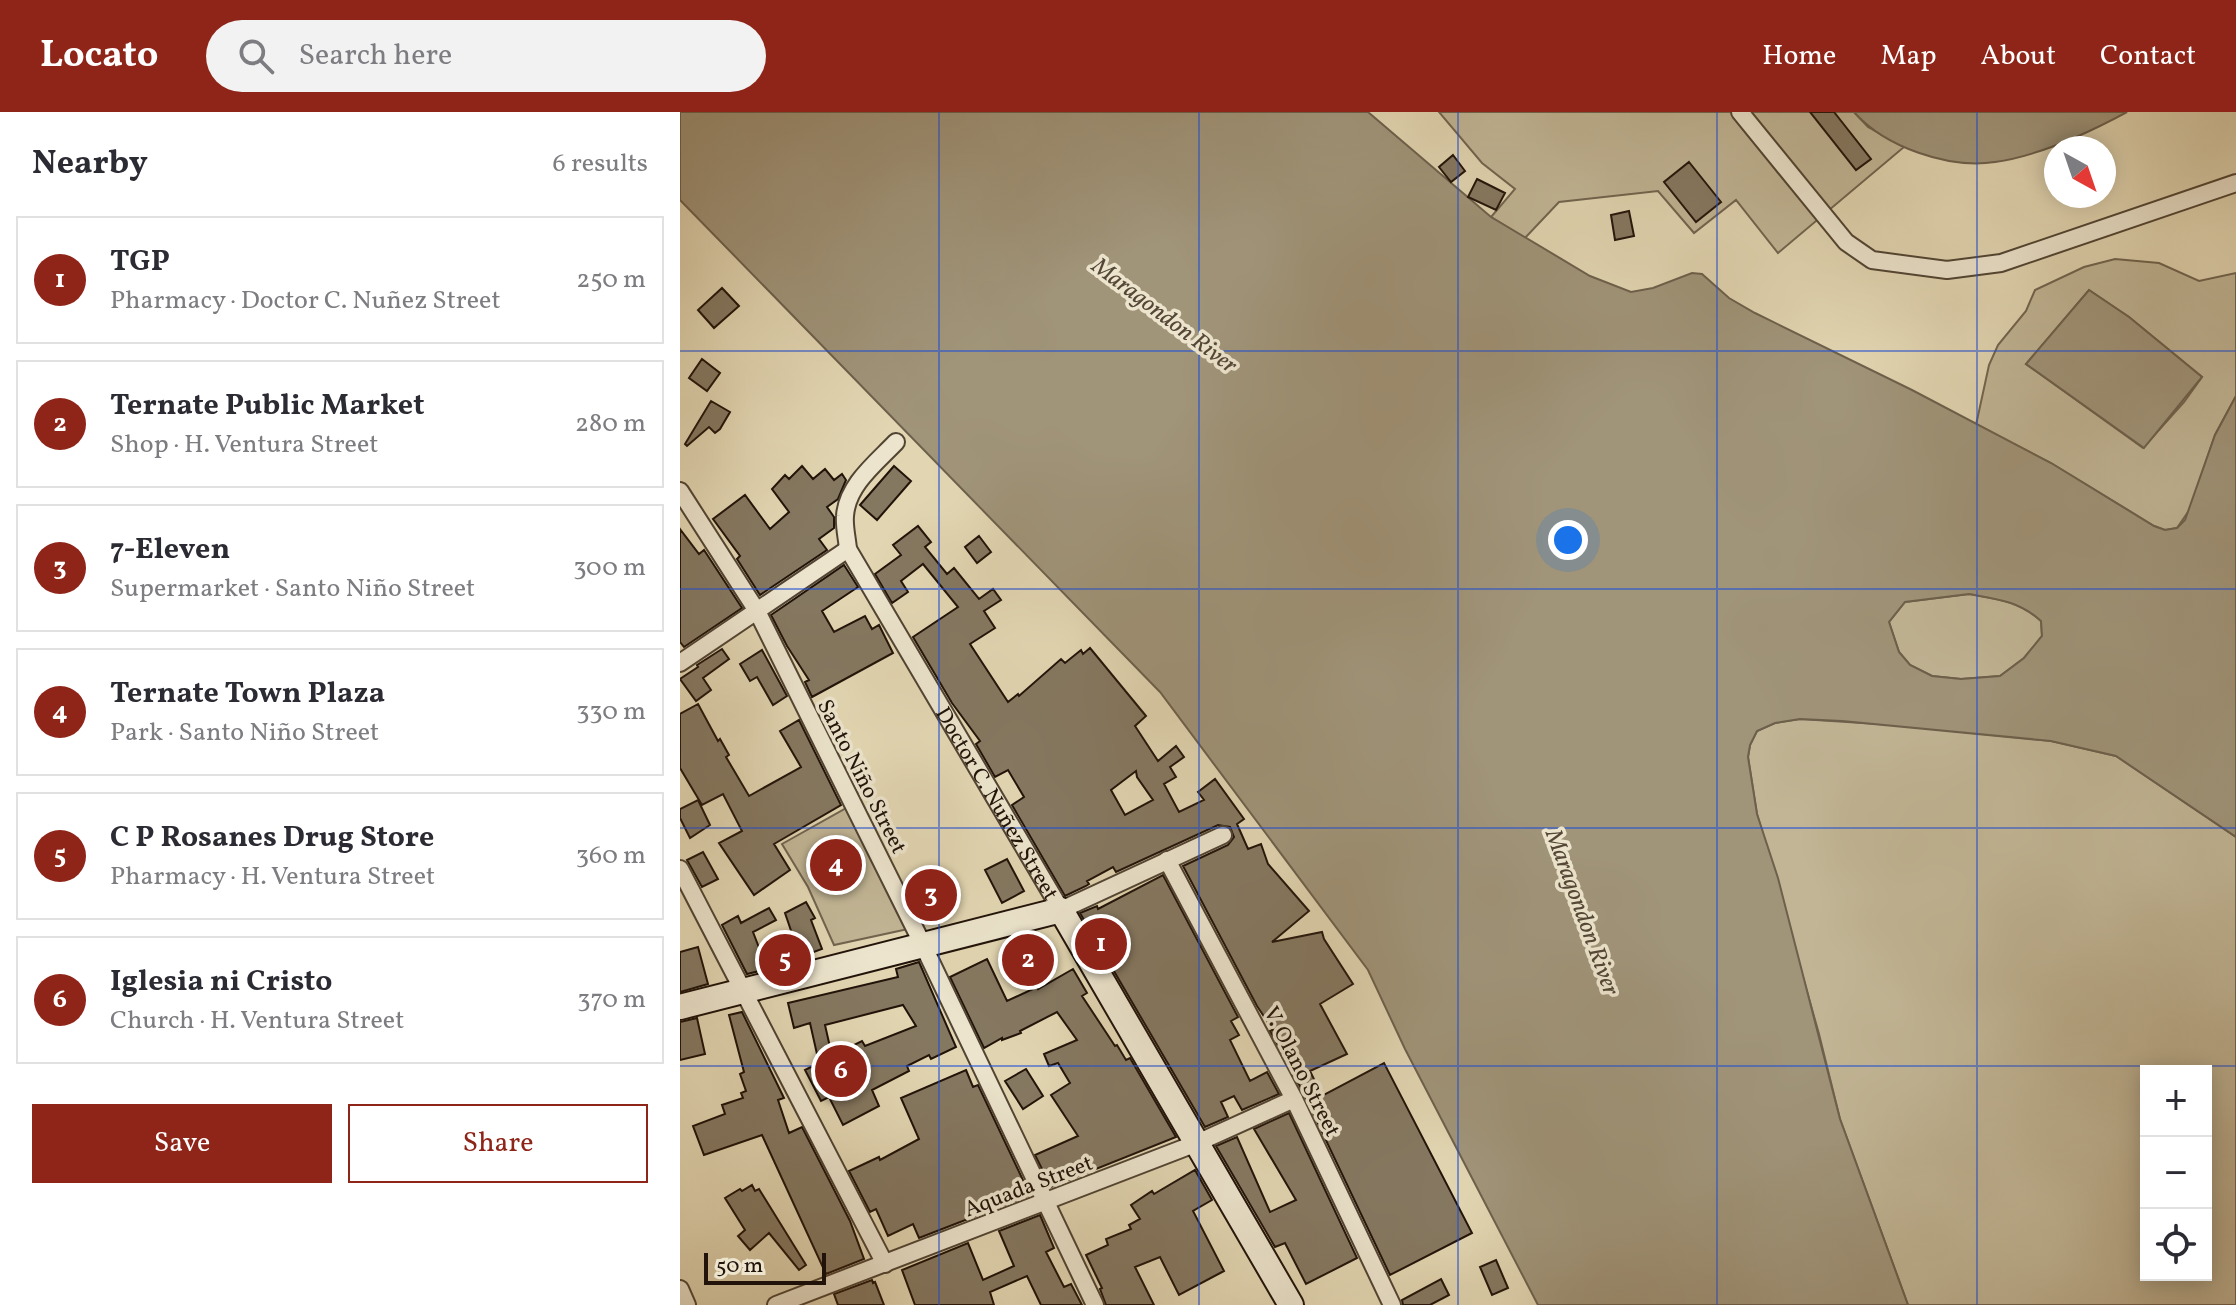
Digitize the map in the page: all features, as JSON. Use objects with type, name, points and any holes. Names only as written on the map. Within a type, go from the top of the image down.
[{"type":"main road","points":[[680,1007],[1061,910]]},
{"type":"main road","name":"Doctor C. Nuñez Street","points":[[1061,910],[1291,1305]]},
{"type":"street","points":[[1740,112],[1846,242],[1859,253],[1882,261],[1947,270],[2001,263],[2236,183]]},
{"type":"street","points":[[680,663],[848,549],[845,516],[851,495],[863,476],[896,442]]},
{"type":"street","name":"Santo Niño Street","points":[[680,491],[757,611],[923,945],[1095,1305]]},
{"type":"street","name":"Doctor C. Nuñez Street","points":[[848,549],[1061,910]]},
{"type":"street","points":[[1061,910],[1223,835]]},
{"type":"street","name":"V. Olano Street","points":[[1167,860],[1294,1099],[1392,1305]]},
{"type":"street","points":[[680,869],[885,1264]]},
{"type":"street","name":"Aquada Street","points":[[776,1305],[1197,1143],[1294,1099]]},
{"type":"street","points":[[680,1289],[687,1305]]},
{"type":"shaded area","points":[[1439,112],[1854,112],[1868,127],[1904,147],[1778,253],[1736,200],[1694,233],[1658,191],[1559,202],[1525,238],[1491,217],[1515,189],[1482,163]]},
{"type":"shaded area","points":[[2115,259],[2159,263],[2199,281],[2236,273],[2236,396],[2215,435],[2190,509],[2177,528],[2165,530],[2154,526],[2051,463],[1976,425],[1989,365],[1998,345],[2026,311],[2035,290],[2084,267]],"holes":[[[2089,290],[2129,317],[2202,377],[2143,448],[2026,364]]]},
{"type":"shaded area","points":[[1969,594],[2025,609],[2041,621],[2042,636],[2024,658],[2000,676],[1961,679],[1932,676],[1910,665],[1899,652],[1889,622],[1905,602]]},
{"type":"shaded area","points":[[1800,719],[2051,741],[2116,756],[2236,837],[2236,1305],[1908,1305],[1840,1119],[1757,814],[1748,757],[1757,731],[1775,723]]},
{"type":"shaded area","points":[[850,806],[908,929],[834,945],[808,887],[782,844]]},
{"type":"water","name":"Maragondon River","points":[[680,112],[1368,112],[1491,217],[1590,276],[1631,292],[1653,288],[1692,273],[1702,274],[1729,298],[1755,313],[2051,463],[2165,530],[2177,528],[2185,520],[2215,435],[2236,396],[2236,837],[2116,756],[2051,741],[1800,719],[1775,723],[1757,731],[1748,757],[1757,814],[1778,878],[1840,1119],[1908,1305],[1538,1305],[1405,1049],[1368,970],[1160,692],[680,200]],"holes":[[[1969,594],[1998,599],[2033,614],[2041,621],[2042,636],[2024,658],[2000,676],[1961,679],[1932,676],[1910,665],[1899,652],[1889,622],[1905,602]]]},
{"type":"water","points":[[1854,112],[2127,112],[2078,136],[2044,136],[2044,150],[2012,159],[1977,163],[1918,153],[1882,136]]},
{"type":"water","points":[[2089,290],[2129,317],[2202,377],[2144,448],[2026,364]]},
{"type":"building","points":[[1810,112],[1834,112],[1871,159],[1856,170]]},
{"type":"building","points":[[1453,155],[1465,171],[1451,182],[1439,167]]},
{"type":"building","points":[[1689,162],[1721,202],[1696,222],[1664,182]]},
{"type":"building","points":[[1477,179],[1505,193],[1496,210],[1468,197]]},
{"type":"building","points":[[1629,211],[1634,236],[1615,240],[1611,215]]},
{"type":"building","points":[[722,288],[739,306],[714,328],[698,310]]},
{"type":"building","points":[[702,359],[720,373],[707,391],[689,378]]},
{"type":"building","points":[[711,401],[730,412],[715,433],[709,427],[687,446],[685,444]]},
{"type":"building","points":[[802,466],[813,479],[825,469],[834,480],[842,474],[846,480],[838,499],[827,507],[834,517],[834,528],[819,539],[827,550],[760,595],[737,559],[740,556],[713,519],[745,495],[770,529],[789,512],[772,489],[785,475],[789,479]]},
{"type":"building","points":[[894,466],[911,481],[877,520],[860,505]]},
{"type":"building","points":[[918,526],[931,542],[925,547],[947,574],[954,568],[979,599],[993,589],[1001,600],[984,611],[995,628],[970,644],[1008,702],[1061,659],[1065,663],[1081,650],[1083,654],[1090,648],[1146,716],[1135,726],[1158,761],[1176,746],[1184,757],[1170,767],[1176,777],[1164,784],[1179,812],[1204,800],[1198,792],[1215,779],[1244,819],[1237,824],[1248,849],[1261,844],[1268,864],[1309,911],[1272,942],[1322,932],[1353,984],[1320,1004],[1347,1054],[1310,1071],[1322,1096],[1384,1063],[1472,1233],[1390,1275],[1304,1094],[1270,1031],[1273,1030],[1257,1006],[1183,866],[1228,845],[1234,837],[1230,827],[1218,825],[1116,872],[1113,867],[1065,896],[1012,805],[1024,797],[1008,770],[995,777],[976,744],[980,741],[952,703],[913,637],[958,607],[923,564],[901,581],[908,592],[892,603],[875,574],[901,555],[893,545]],"holes":[[[1136,771],[1153,800],[1125,815],[1111,790]]]},
{"type":"building","points":[[680,529],[699,554],[704,550],[742,608],[684,647],[680,642]]},
{"type":"building","points":[[979,536],[991,552],[977,563],[965,547]]},
{"type":"building","points":[[844,565],[858,587],[822,611],[834,632],[865,616],[872,629],[879,625],[893,653],[812,697],[805,682],[809,680],[771,615]]},
{"type":"building","points":[[722,649],[729,659],[703,678],[711,690],[696,701],[680,679]]},
{"type":"building","points":[[762,650],[787,696],[773,705],[757,677],[750,681],[740,664]]},
{"type":"building","points":[[698,704],[749,796],[801,767],[780,731],[799,720],[841,805],[774,844],[790,870],[754,895],[719,843],[742,831],[723,794],[702,805],[680,768],[680,714]]},
{"type":"building","points":[[698,800],[710,825],[690,838],[680,818],[680,809]]},
{"type":"building","points":[[703,852],[718,879],[702,887],[687,860]]},
{"type":"building","points":[[1007,859],[1024,891],[1002,903],[985,870]]},
{"type":"building","points":[[1163,875],[1238,1017],[1231,1021],[1239,1035],[1230,1040],[1250,1081],[1267,1072],[1279,1094],[1242,1110],[1234,1096],[1221,1102],[1228,1117],[1205,1127],[1080,913],[1097,906],[1098,909]]},
{"type":"building","points":[[944,879],[951,897],[920,909],[911,892]]},
{"type":"building","points":[[806,902],[815,918],[811,920],[822,949],[800,957],[785,913]]},
{"type":"building","points":[[769,908],[776,920],[753,932],[763,958],[778,956],[780,966],[747,974],[722,925],[738,916],[741,923]]},
{"type":"building","points":[[698,947],[708,984],[680,992],[680,952]]},
{"type":"building","points":[[987,959],[1007,1001],[1038,989],[1073,969],[1087,993],[1082,996],[1115,1046],[1126,1060],[1130,1058],[1176,1137],[1051,1187],[1035,1155],[1078,1136],[1051,1095],[1070,1083],[1058,1063],[1049,1066],[1044,1054],[1077,1040],[1057,1012],[1021,1033],[1002,1038],[984,1048],[950,977]]},
{"type":"building","points":[[919,962],[956,1047],[907,1066],[909,1071],[872,1090],[879,1106],[843,1125],[829,1097],[821,1101],[805,1070],[819,1063],[810,1023],[794,1028],[788,1003],[898,977],[896,969]],"holes":[[[903,1005],[916,1026],[865,1046],[862,1041],[832,1056],[825,1025]]]},
{"type":"building","points":[[742,1012],[784,1098],[778,1100],[789,1133],[802,1127],[850,1221],[864,1259],[826,1274],[762,1135],[704,1155],[693,1126],[725,1114],[722,1105],[743,1098],[741,1093],[746,1091],[729,1015]]},
{"type":"building","points":[[697,1018],[705,1054],[680,1060],[680,1022]]},
{"type":"building","points":[[1026,1069],[1043,1096],[1023,1109],[1005,1081]]},
{"type":"building","points":[[966,1070],[973,1087],[978,1085],[1030,1195],[919,1238],[913,1224],[888,1236],[876,1209],[870,1212],[849,1171],[879,1157],[880,1160],[919,1139],[901,1098]]},
{"type":"building","points":[[1289,1113],[1357,1258],[1306,1284],[1285,1243],[1275,1247],[1216,1146],[1237,1137],[1270,1212],[1296,1200],[1254,1129]]},
{"type":"building","points":[[1195,1170],[1212,1200],[1193,1211],[1224,1271],[1179,1295],[1160,1257],[1135,1267],[1154,1305],[1106,1305],[1102,1288],[1086,1255],[1108,1245],[1106,1239],[1131,1229],[1129,1225],[1140,1219],[1131,1205]]},
{"type":"building","points":[[752,1185],[755,1191],[759,1189],[806,1265],[799,1270],[769,1233],[750,1250],[738,1236],[745,1230],[725,1198]]},
{"type":"building","points":[[1040,1215],[1054,1248],[1046,1252],[1064,1287],[1071,1284],[1082,1305],[1041,1305],[1027,1276],[990,1292],[994,1305],[915,1305],[902,1270],[968,1243],[983,1280],[1014,1266],[999,1231]]},
{"type":"building","points":[[1496,1260],[1508,1288],[1492,1295],[1480,1267]]},
{"type":"building","points":[[1441,1279],[1449,1295],[1430,1305],[1403,1305],[1402,1300]]},
{"type":"building","points":[[872,1280],[884,1305],[838,1305],[834,1294]]},
{"type":"place","name":"Ternate Town Plaza","points":[[836,865]]},
{"type":"place","name":"7-Eleven","points":[[931,895]]},
{"type":"place","name":"TGP","points":[[1101,944]]},
{"type":"place","name":"C P Rosanes Drug Store","points":[[785,960]]},
{"type":"place","name":"Ternate Public Market","points":[[1028,960]]},
{"type":"place","name":"Iglesia ni Cristo","points":[[841,1071]]}]
